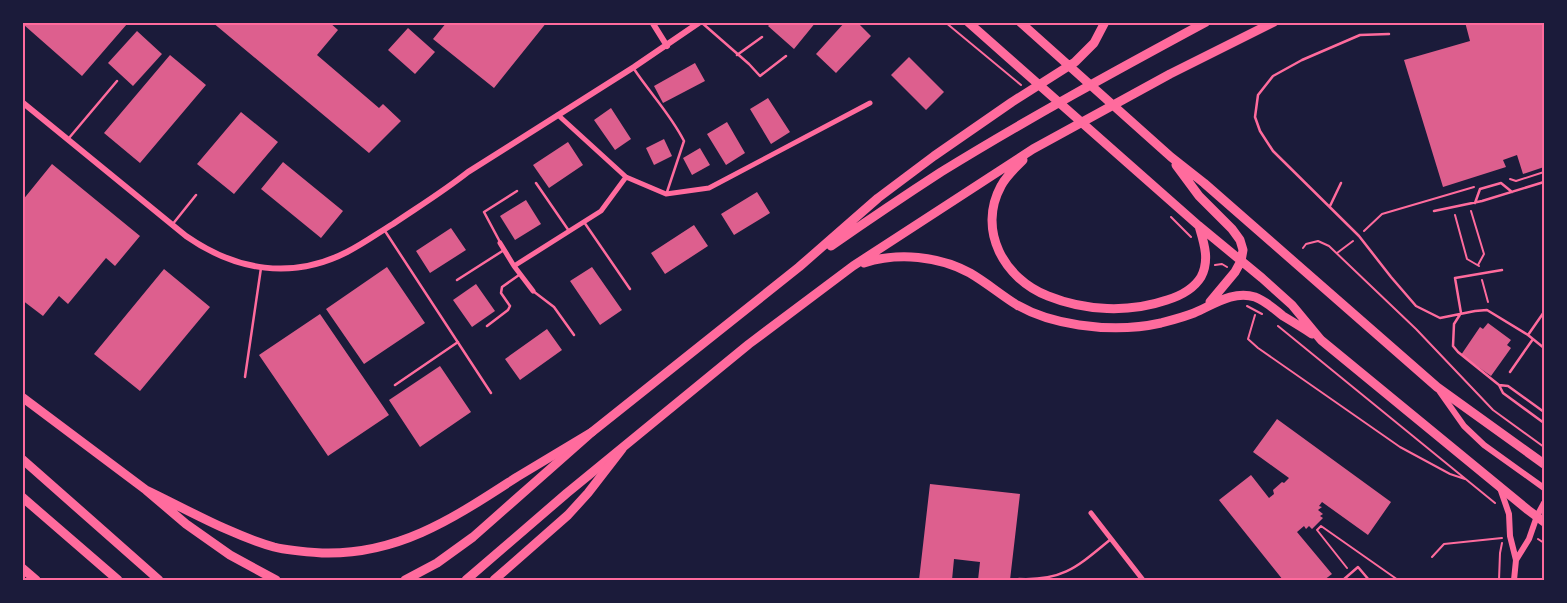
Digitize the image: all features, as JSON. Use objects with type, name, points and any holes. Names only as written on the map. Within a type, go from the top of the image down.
[{"type":"highway","points":[[968,22],[1199,226],[1292,304],[1321,340]]},
{"type":"highway","points":[[405,580],[437,563],[472,537],[592,432],[799,267],[878,198],[920,166],[1012,102],[1075,62],[1094,43],[1105,22]]},
{"type":"highway","points":[[799,267],[948,168],[1111,73],[1206,22]]},
{"type":"highway","points":[[466,580],[567,493],[749,344],[853,266],[1033,149],[1170,74],[1274,22]]},
{"type":"highway","points":[[1022,23],[1171,157],[1204,183],[1437,387],[1543,462]]},
{"type":"highway","points":[[1033,149],[1001,185],[993,206],[993,236],[996,248],[1006,264],[1019,278],[1047,296],[1085,306],[1107,308],[1146,306],[1186,292],[1201,277],[1205,264],[1206,248],[1199,226]]},
{"type":"highway","points":[[1171,157],[1199,196],[1232,229],[1240,240],[1243,250],[1241,261],[1235,272],[1218,295],[1206,306]]},
{"type":"highway","points":[[853,266],[892,256],[911,256],[944,262],[970,273],[1033,313],[1079,325],[1111,328],[1144,326],[1194,312],[1224,299],[1246,296],[1254,297],[1268,303],[1282,315],[1321,340],[1541,519]]},
{"type":"highway","points":[[22,397],[146,490],[186,524],[254,569],[276,580]]},
{"type":"highway","points":[[146,490],[210,522],[277,548],[335,553],[368,550],[404,540],[444,523],[592,432]]},
{"type":"highway","points":[[494,580],[568,515],[588,493],[622,449]]},
{"type":"highway","points":[[22,459],[159,580]]},
{"type":"highway","points":[[22,497],[118,580]]},
{"type":"highway","points":[[22,568],[36,580]]},
{"type":"street","points":[[652,22],[667,46]]},
{"type":"street","points":[[22,102],[172,225],[213,254],[240,264],[282,269],[317,264],[347,252],[446,190],[468,172],[667,46],[701,22]]},
{"type":"street","points":[[558,115],[626,177],[666,194],[709,188],[870,103]]},
{"type":"street","points":[[514,266],[601,211],[626,177]]},
{"type":"street","points":[[500,243],[533,291]]},
{"type":"street","points":[[1437,387],[1464,426],[1484,445],[1544,488]]},
{"type":"street","points":[[1500,487],[1509,514],[1510,536],[1516,560],[1514,580]]},
{"type":"street","points":[[1516,560],[1529,539],[1530,533],[1541,519],[1544,503]]},
{"type":"street","points":[[1091,514],[1144,580]]},
{"type":"lane","points":[[701,22],[760,76],[786,56]]},
{"type":"lane","points":[[1389,34],[1360,35],[1302,60],[1273,76],[1258,95],[1255,117],[1260,131],[1265,140],[1359,236],[1391,278],[1416,306],[1440,318],[1487,310],[1533,338],[1544,348]]},
{"type":"lane","points":[[738,55],[762,37]]},
{"type":"lane","points":[[634,67],[648,90],[678,129],[684,141],[666,194]]},
{"type":"lane","points":[[68,140],[117,81]]},
{"type":"lane","points":[[1434,211],[1513,192],[1544,182]]},
{"type":"lane","points":[[536,183],[569,231]]},
{"type":"lane","points":[[1330,206],[1341,183]]},
{"type":"lane","points":[[1475,202],[1480,189],[1501,183],[1513,192]]},
{"type":"lane","points":[[500,243],[484,212],[517,192]]},
{"type":"lane","points":[[172,225],[196,194]]},
{"type":"lane","points":[[584,222],[630,289]]},
{"type":"lane","points":[[384,229],[491,393]]},
{"type":"lane","points":[[457,280],[504,250]]},
{"type":"lane","points":[[245,378],[261,268]]},
{"type":"lane","points":[[1502,270],[1455,278],[1461,313],[1454,324],[1454,346],[1458,352],[1499,385],[1503,394],[1544,423]]},
{"type":"lane","points":[[487,326],[508,310],[510,306],[501,292],[502,287],[520,274]]},
{"type":"lane","points":[[533,291],[554,307],[574,336]]},
{"type":"lane","points":[[1528,335],[1544,312]]},
{"type":"lane","points":[[1510,372],[1533,338]]},
{"type":"lane","points":[[395,385],[458,342]]},
{"type":"lane","points":[[1499,385],[1508,386],[1544,412]]},
{"type":"lane","points":[[1019,580],[1047,579],[1060,575],[1087,558],[1111,539]]},
{"type":"lane","points":[[1343,580],[1358,567],[1369,580]]},
{"type":"path","points":[[945,22],[985,54]]},
{"type":"path","points":[[1543,168],[1544,172]]},
{"type":"path","points":[[1470,210],[1484,254],[1478,265]]},
{"type":"path","points":[[1168,213],[1192,239]]},
{"type":"path","points":[[1454,215],[1467,259],[1478,265],[1488,302],[1503,310],[1498,316]]},
{"type":"path","points":[[1303,248],[1306,244],[1318,241],[1329,246],[1416,329],[1493,410],[1544,447]]},
{"type":"path","points":[[1205,264],[1216,266],[1222,264],[1235,272]]},
{"type":"path","points":[[1246,296],[1247,308],[1268,318]]},
{"type":"path","points":[[1255,315],[1248,339],[1258,348],[1400,447],[1450,474],[1467,480]]},
{"type":"path","points":[[1274,323],[1498,505]]},
{"type":"path","points":[[1499,580],[1504,525],[1510,526]]},
{"type":"path","points":[[1352,573],[1317,530],[1321,526],[1398,580]]},
{"type":"path","points":[[1530,533],[1544,543]]},
{"type":"path","points":[[1432,557],[1444,544],[1503,538]]},
{"type":"building","points":[[26,22],[125,22],[127,24],[82,76],[24,25]]},
{"type":"building","points":[[212,22],[329,22],[338,30],[317,55],[379,108],[383,104],[401,121],[369,153]]},
{"type":"building","points":[[447,22],[547,22],[494,88],[433,39]]},
{"type":"building","points":[[772,22],[816,22],[794,49],[768,26]]},
{"type":"building","points":[[845,22],[857,22],[871,36],[836,73],[816,54]]},
{"type":"building","points":[[1465,22],[1544,22],[1544,167],[1523,174],[1517,155],[1503,160],[1506,167],[1443,187],[1404,60],[1470,41]]},
{"type":"building","points":[[408,28],[435,52],[415,74],[388,50]]},
{"type":"building","points":[[137,31],[162,54],[133,86],[108,63]]},
{"type":"building","points":[[170,55],[206,85],[140,163],[104,133]]},
{"type":"building","points":[[909,57],[944,92],[926,110],[891,75]]},
{"type":"building","points":[[695,63],[705,81],[663,103],[654,86]]},
{"type":"building","points":[[768,98],[790,132],[771,144],[750,109]]},
{"type":"building","points":[[611,108],[631,139],[615,150],[594,120]]},
{"type":"building","points":[[241,112],[278,142],[234,194],[197,164]]},
{"type":"building","points":[[727,122],[745,153],[726,165],[707,134]]},
{"type":"building","points":[[664,139],[672,156],[654,165],[646,148]]},
{"type":"building","points":[[568,142],[583,165],[549,188],[533,165]]},
{"type":"building","points":[[700,148],[710,165],[692,175],[683,158]]},
{"type":"building","points":[[283,162],[343,211],[321,238],[261,189]]},
{"type":"building","points":[[52,164],[140,236],[115,266],[106,258],[68,304],[59,296],[43,316],[22,300],[22,201]]},
{"type":"building","points":[[757,192],[770,213],[734,235],[721,214]]},
{"type":"building","points":[[526,200],[541,224],[515,240],[500,216]]},
{"type":"building","points":[[694,225],[708,246],[665,274],[651,253]]},
{"type":"building","points":[[451,228],[466,250],[430,273],[416,251]]},
{"type":"building","points":[[387,267],[425,323],[364,364],[326,309]]},
{"type":"building","points":[[592,267],[622,310],[600,325],[570,281]]},
{"type":"building","points":[[164,269],[210,307],[140,391],[94,354]]},
{"type":"building","points":[[476,284],[495,311],[472,327],[453,300]]},
{"type":"building","points":[[320,314],[389,415],[328,456],[259,355]]},
{"type":"building","points":[[1488,323],[1511,340],[1507,345],[1511,348],[1491,376],[1461,355],[1480,327],[1483,329]]},
{"type":"building","points":[[547,329],[562,350],[520,380],[505,359]]},
{"type":"building","points":[[440,366],[471,412],[420,447],[389,400]]},
{"type":"building","points":[[1277,419],[1391,502],[1368,535],[1322,502],[1319,506],[1322,507],[1318,510],[1323,514],[1320,516],[1323,518],[1312,529],[1309,526],[1306,529],[1304,526],[1297,532],[1332,574],[1324,580],[1283,580],[1219,500],[1251,475],[1269,498],[1274,494],[1273,490],[1289,478],[1253,452]]},
{"type":"building","points":[[930,484],[1020,494],[1010,580],[978,580],[980,562],[954,559],[952,580],[919,580]]}]
